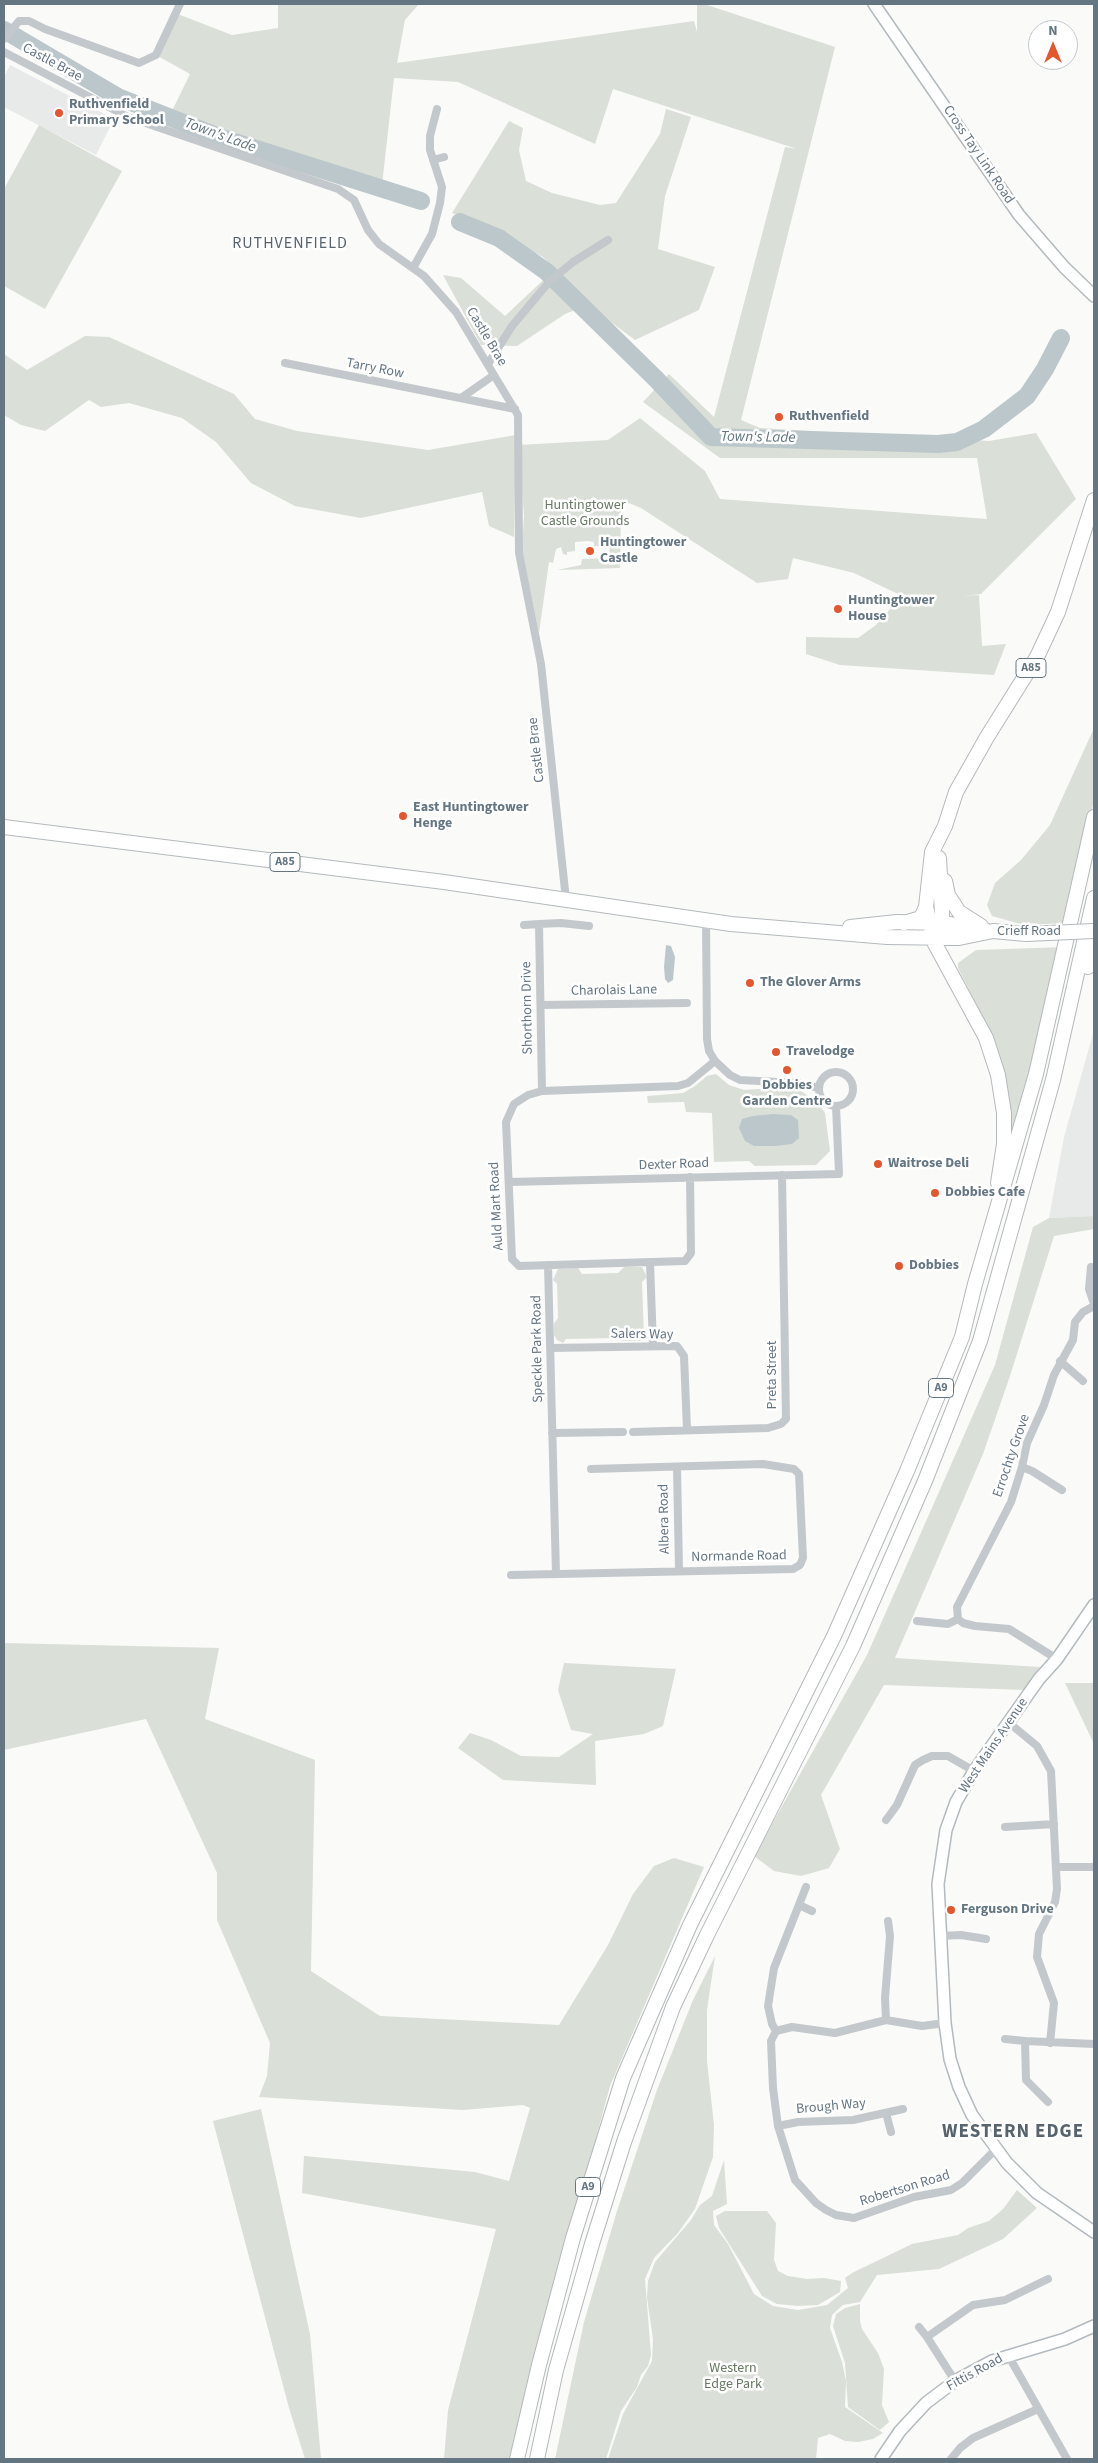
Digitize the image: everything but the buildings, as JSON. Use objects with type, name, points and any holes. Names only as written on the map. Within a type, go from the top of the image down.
[{"type":"highway","name":"A85","points":[[938,930],[939,860],[944,826],[956,792],[987,736],[1038,658],[1058,612],[1094,500]]},
{"type":"highway","name":"A9","points":[[517,2459],[538,2365],[570,2248],[623,2078],[690,1925],[834,1636],[907,1471],[962,1337],[975,1284],[992,1231],[1036,1074],[1094,817]]},
{"type":"highway","points":[[904,923],[921,918],[926,907],[932,852],[944,826]]},
{"type":"highway","name":"A85","points":[[4,827],[444,882],[706,922],[887,937],[938,930]]},
{"type":"highway","name":"A85","points":[[939,860],[948,896],[959,912],[973,923],[993,931]]},
{"type":"highway","name":"A9","points":[[1053,1080],[1094,898]]},
{"type":"highway","points":[[926,907],[938,930]]},
{"type":"highway","name":"A85","points":[[817,930],[904,923],[938,930]]},
{"type":"highway","name":"A9","points":[[938,930],[935,944],[986,1038],[1002,1091],[1004,1144],[992,1231]]},
{"type":"highway","name":"Crieff Road","points":[[938,930],[959,938],[993,931],[1026,934],[1094,931]]},
{"type":"highway","name":"A9","points":[[537,2459],[556,2370],[592,2244],[624,2142],[673,2007],[707,1935],[853,1646],[925,1481],[980,1341],[1053,1080],[1094,944]]},
{"type":"street","points":[[4,39],[19,21],[29,20],[44,29],[139,63],[156,55],[180,4]]},
{"type":"street","name":"Cross Tay Link Road","points":[[874,4],[1019,215],[1064,267],[1094,296]]},
{"type":"street","name":"Castle Brae","points":[[4,52],[128,117],[338,189],[354,200],[368,230],[379,244],[424,276],[456,312],[518,415],[519,553],[541,664],[566,900]]},
{"type":"street","points":[[413,268],[432,234],[440,203],[442,187],[430,150],[430,136],[437,108]]},
{"type":"street","points":[[433,160],[444,157]]},
{"type":"street","points":[[488,364],[512,326],[549,282],[608,240]]},
{"type":"street","name":"Tarry Row","points":[[285,363],[515,409]]},
{"type":"street","points":[[461,398],[494,375]]},
{"type":"street","points":[[706,922],[707,1039],[709,1051],[715,1061],[730,1075],[740,1080],[749,1082],[797,1083],[819,1088]]},
{"type":"street","name":"Shorthorn Drive","points":[[539,924],[542,1091]]},
{"type":"street","points":[[524,925],[560,924],[589,926]]},
{"type":"street","name":"Charolais Lane","points":[[541,1005],[687,1002]]},
{"type":"street","name":"Auld Mart Road","points":[[690,1177],[691,1253],[685,1261],[519,1266],[512,1259],[506,1122],[514,1104],[528,1095],[542,1091],[678,1086],[688,1083],[715,1061]]},
{"type":"street","points":[[832,1072],[848,1076],[853,1085],[852,1096],[846,1103],[836,1106],[822,1099],[819,1088],[823,1078],[832,1072]]},
{"type":"street","name":"Dexter Road","points":[[508,1182],[840,1174],[836,1106]]},
{"type":"street","name":"Preta Street","points":[[633,1432],[769,1428],[781,1424],[786,1419],[782,1175]]},
{"type":"street","points":[[650,1262],[653,1346]]},
{"type":"street","name":"Speckle Park Road","points":[[548,1265],[556,1574]]},
{"type":"street","name":"Errochty Grove","points":[[958,1619],[957,1607],[960,1597],[1011,1502],[1027,1443],[1060,1361],[1068,1353],[1073,1340],[1075,1322],[1083,1312],[1094,1305],[1089,1289],[1091,1266]]},
{"type":"street","name":"Salers Way","points":[[550,1348],[677,1346],[684,1356],[687,1430]]},
{"type":"street","points":[[1060,1361],[1083,1381]]},
{"type":"street","points":[[552,1433],[623,1432]]},
{"type":"street","name":"Normande Road","points":[[511,1574],[793,1569],[800,1566],[803,1558],[799,1474],[794,1469],[762,1464],[677,1468],[591,1469]]},
{"type":"street","points":[[1022,1467],[1032,1471],[1062,1490]]},
{"type":"street","name":"Albera Road","points":[[677,1468],[679,1570]]},
{"type":"street","name":"West Mains Avenue","points":[[1093,1608],[1057,1659],[1008,1722],[974,1771],[956,1802],[946,1830],[938,1884],[945,2023],[950,2059],[959,2087],[972,2115],[995,2150],[1037,2192],[1094,2232]]},
{"type":"street","points":[[917,1621],[948,1624],[958,1619],[975,1626],[1009,1629],[1057,1659]]},
{"type":"street","points":[[1008,1722],[1037,1746],[1051,1771],[1057,1867],[1055,1902],[1039,1934],[1038,1945],[1040,1969],[1054,2003],[1050,2043]]},
{"type":"street","points":[[886,1820],[898,1805],[915,1765],[923,1760],[932,1756],[948,1756],[974,1771]]},
{"type":"street","points":[[1004,1827],[1054,1824]]},
{"type":"street","points":[[1057,1867],[1094,1867]]},
{"type":"street","name":"Robertson Road","points":[[806,1888],[774,1968],[768,2006],[772,2024],[776,2031],[771,2041],[773,2088],[778,2126],[795,2180],[804,2192],[826,2210],[836,2215],[854,2218],[904,2200],[951,2190],[962,2183],[995,2150]]},
{"type":"street","points":[[799,1905],[812,1911]]},
{"type":"street","points":[[886,2020],[886,1988],[890,1936],[888,1921]]},
{"type":"street","points":[[940,1936],[961,1935],[986,1938]]},
{"type":"street","points":[[776,2031],[792,2027],[835,2033],[886,2020],[922,2026],[945,2023]]},
{"type":"street","points":[[1005,2039],[1024,2042],[1094,2044]]},
{"type":"street","points":[[1024,2042],[1026,2080],[1048,2102]]},
{"type":"street","name":"Brough Way","points":[[778,2126],[798,2122],[853,2120],[902,2110]]},
{"type":"street","name":"Brough Way","points":[[886,2113],[891,2132]]},
{"type":"street","points":[[926,2337],[973,2306],[1005,2300],[1048,2280]]},
{"type":"street","name":"Fittis Road","points":[[881,2459],[900,2431],[926,2403],[956,2381],[992,2361],[1065,2339],[1094,2326]]},
{"type":"street","points":[[919,2327],[956,2381]]},
{"type":"street","points":[[1008,2355],[1067,2459]]},
{"type":"street","points":[[951,2459],[960,2448],[973,2438],[1038,2409]]},
{"type":"shaded area","name":"Ruthvenfield Primary School","points":[[10,65],[114,119],[96,155],[4,107],[4,77]]},
{"type":"shaded area","points":[[666,945],[671,946],[675,957],[673,980],[668,983],[665,979],[664,967]]},
{"type":"shaded area","points":[[1094,1030],[1094,1216],[1049,1218],[1064,1137]]},
{"type":"shaded area","points":[[773,1114],[791,1115],[798,1120],[799,1138],[792,1144],[775,1146],[754,1146],[745,1141],[739,1128],[742,1119]]},
{"type":"green space","name":"Huntingtower Castle Grounds","points":[[278,4],[419,4],[405,20],[397,63],[694,21],[697,32],[697,4],[704,4],[835,47],[741,420],[760,428],[989,441],[1036,433],[1076,499],[981,594],[963,596],[979,595],[982,646],[1006,644],[994,675],[840,665],[806,654],[806,637],[858,638],[876,625],[891,608],[898,594],[854,573],[793,558],[788,579],[757,583],[641,508],[629,503],[621,505],[620,568],[557,570],[581,565],[582,559],[609,558],[610,547],[594,546],[594,542],[588,541],[575,542],[575,551],[567,552],[567,555],[563,554],[561,547],[556,549],[553,563],[549,562],[539,633],[522,550],[524,515],[518,445],[608,440],[640,418],[705,471],[720,499],[987,519],[977,458],[720,458],[643,402],[669,374],[714,417],[785,147],[797,149],[613,89],[595,144],[458,82],[394,78],[382,185],[172,111],[190,74],[156,55],[175,13],[232,35],[278,28]]},
{"type":"green space","points":[[666,109],[691,117],[665,196],[658,249],[715,267],[699,310],[635,340],[588,305],[565,314],[517,346],[481,345],[443,275],[461,278],[505,316],[555,269],[543,257],[499,233],[452,213],[509,121],[523,128],[519,150],[526,181],[552,193],[600,205],[616,203],[660,134]]},
{"type":"green space","points":[[39,125],[122,171],[45,309],[4,286],[4,189]]},
{"type":"green space","points":[[85,336],[109,337],[234,394],[255,419],[297,431],[428,450],[516,435],[514,537],[489,526],[482,492],[361,518],[295,506],[251,483],[216,442],[182,418],[129,403],[101,407],[89,400],[45,431],[21,425],[4,415],[4,354],[27,370]]},
{"type":"green space","points":[[1094,728],[1094,800],[1067,923],[1024,925],[992,916],[987,905],[995,883],[1021,860],[1050,825]]},
{"type":"green space","points":[[1065,947],[1008,1170],[997,1046],[958,968],[958,963],[976,950]]},
{"type":"green space","points":[[716,1074],[729,1085],[744,1090],[788,1087],[801,1091],[816,1101],[825,1113],[830,1151],[816,1165],[755,1166],[749,1161],[714,1162],[712,1113],[686,1112],[684,1102],[648,1103],[647,1096],[683,1093],[707,1076]]},
{"type":"green space","points":[[1094,1216],[1094,1229],[1054,1236],[1010,1376],[983,1454],[895,1658],[1040,1667],[1025,1690],[884,1685],[821,1795],[840,1849],[829,1868],[801,1876],[774,1871],[754,1856],[867,1655],[995,1365],[1033,1227],[1049,1218]]},
{"type":"green space","points":[[624,1267],[642,1267],[647,1277],[642,1282],[644,1339],[640,1341],[622,1341],[618,1338],[566,1339],[563,1343],[557,1340],[554,1335],[554,1324],[558,1318],[557,1284],[553,1280],[558,1269],[578,1268],[582,1274],[618,1273]]},
{"type":"green space","points":[[4,1643],[219,1648],[205,1719],[315,1760],[311,1971],[380,2016],[559,2025],[608,1945],[633,1894],[654,1866],[674,1858],[704,1867],[610,2086],[547,2319],[517,2459],[444,2459],[448,2410],[496,2229],[302,2193],[304,2156],[475,2172],[509,2181],[530,2108],[523,2105],[462,2110],[259,2097],[267,2076],[270,2043],[217,1920],[217,1873],[146,1719],[4,1750]]},
{"type":"green space","points":[[564,1663],[676,1669],[663,1726],[644,1734],[595,1741],[596,1785],[503,1780],[458,1748],[470,1733],[491,1740],[521,1756],[559,1757],[593,1734],[571,1730],[558,1690]]},
{"type":"green space","points":[[1065,1683],[1094,1683],[1094,1744]]},
{"type":"green space","points":[[715,1956],[707,2010],[707,2061],[714,2125],[713,2157],[695,2209],[678,2233],[654,2258],[645,2279],[651,2355],[648,2366],[621,2411],[606,2459],[555,2459],[584,2322],[617,2211],[657,2090],[693,2000]]},
{"type":"green space","points":[[261,2109],[310,2334],[321,2459],[305,2459],[289,2408],[213,2121]]},
{"type":"green space","name":"Western Edge Park","points":[[724,2160],[727,2204],[713,2211],[714,2225],[728,2244],[754,2294],[773,2306],[798,2310],[827,2305],[848,2288],[845,2278],[912,2244],[958,2235],[968,2228],[989,2221],[1003,2209],[1017,2190],[1037,2208],[1003,2239],[939,2269],[877,2275],[860,2302],[843,2305],[832,2315],[830,2328],[842,2362],[846,2381],[845,2407],[883,2433],[873,2439],[858,2442],[845,2441],[830,2434],[818,2438],[816,2459],[608,2459],[623,2414],[652,2361],[653,2339],[647,2298],[648,2281],[655,2262],[691,2220],[700,2205],[712,2196]]},
{"type":"green space","points":[[725,2211],[767,2211],[776,2223],[774,2260],[778,2271],[788,2276],[841,2281],[840,2292],[818,2305],[777,2304],[762,2296],[719,2228],[716,2216]]},
{"type":"green space","points":[[860,2304],[862,2329],[878,2353],[884,2369],[882,2405],[889,2422],[880,2430],[848,2407],[845,2363],[833,2326],[836,2314],[845,2308]]},
{"type":"waterway","name":"Town's Lade","points":[[4,30],[118,97],[222,138],[421,201]]},
{"type":"waterway","name":"Town's Lade","points":[[460,222],[499,238],[547,272],[656,379],[711,437],[938,444],[957,442],[984,429],[1027,396],[1045,369],[1061,338]]},
{"type":"place","name":"Ruthvenfield Primary School","points":[[59,113]]},
{"type":"place","name":"Ruthvenfield","points":[[779,417]]},
{"type":"place","name":"Huntingtower Castle","points":[[590,551]]},
{"type":"place","name":"Huntingtower House","points":[[838,609]]},
{"type":"place","name":"East Huntingtower Henge","points":[[403,816]]},
{"type":"place","name":"The Glover Arms","points":[[750,983]]},
{"type":"place","name":"Travelodge","points":[[776,1052]]},
{"type":"place","name":"Dobbies Garden Centre","points":[[787,1070]]},
{"type":"place","name":"Waitrose Deli","points":[[878,1164]]},
{"type":"place","name":"Dobbies Cafe","points":[[935,1193]]},
{"type":"place","name":"Dobbies","points":[[899,1266]]},
{"type":"place","name":"Ferguson Drive","points":[[951,1910]]},
{"type":"district","name":"RUTHVENFIELD","points":[[290,244]]},
{"type":"district","name":"WESTERN EDGE","points":[[1013,2133]]}]
